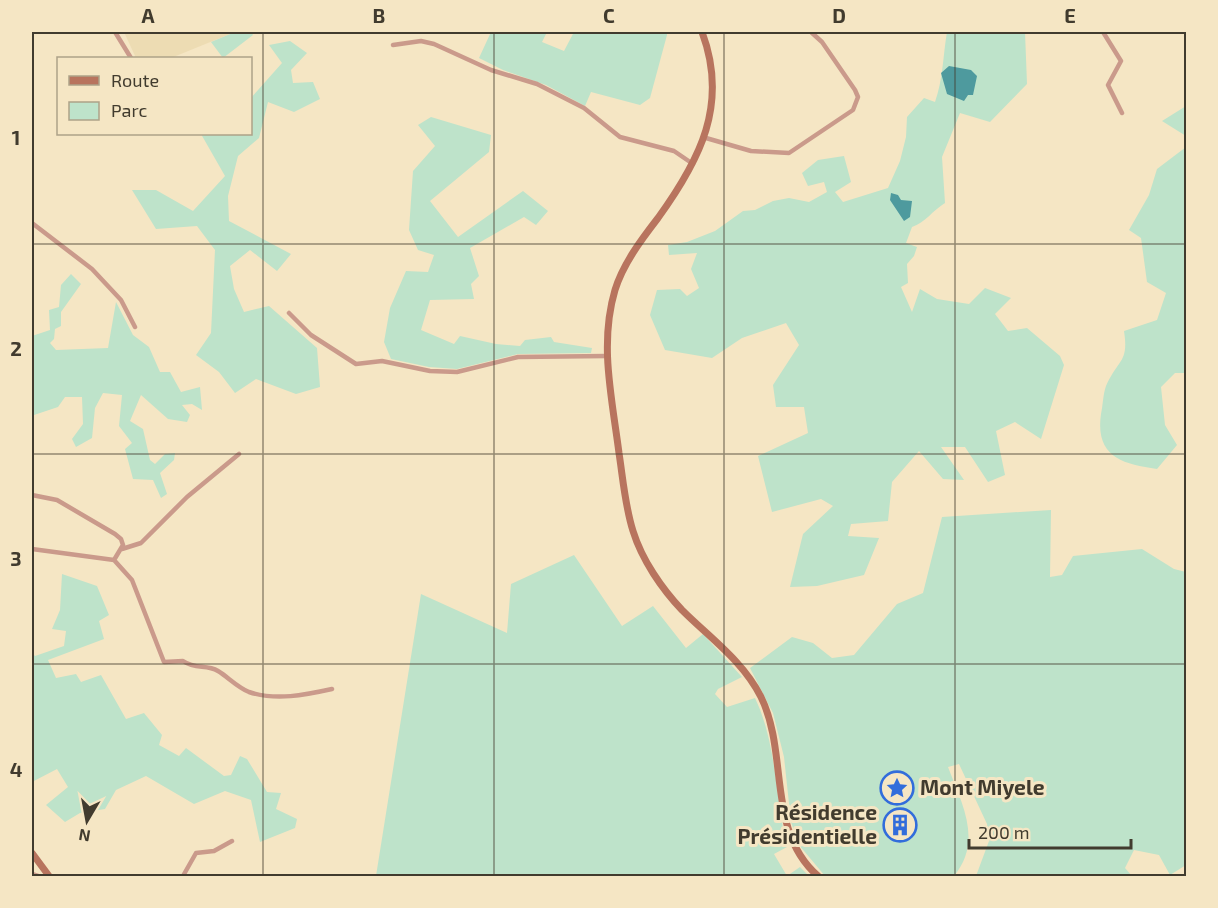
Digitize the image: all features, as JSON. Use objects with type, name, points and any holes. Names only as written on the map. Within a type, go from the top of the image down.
[{"type":"street","points":[[115,32],[130,57]]},
{"type":"street","points":[[702,32],[713,75],[706,138],[693,164],[623,270],[616,288],[606,334],[628,516],[639,548],[669,594],[742,668],[761,697],[772,728],[788,826],[801,857],[818,876]]},
{"type":"street","points":[[706,138],[751,151],[789,153],[853,110],[858,97],[855,90],[822,42],[811,32]]},
{"type":"street","points":[[1103,32],[1121,57],[1120,64],[1109,80],[1108,88],[1122,113]]},
{"type":"street","points":[[393,45],[421,41],[434,44],[491,70],[537,84],[584,108],[620,137],[674,151],[693,164]]},
{"type":"street","points":[[32,224],[92,269],[121,300],[135,327]]},
{"type":"street","points":[[289,313],[311,335],[356,364],[382,361],[430,371],[457,372],[518,357],[607,356]]},
{"type":"street","points":[[122,549],[141,543],[188,497],[239,454]]},
{"type":"street","points":[[32,495],[45,496],[66,505],[122,539],[122,549],[114,560]]},
{"type":"street","points":[[32,549],[114,560],[132,580],[164,662],[183,661],[192,667],[216,670],[248,691],[264,695],[298,697],[332,689]]},
{"type":"street","points":[[183,876],[196,853],[214,851],[232,841]]},
{"type":"street","points":[[32,853],[49,876]]},
{"type":"street","points":[[32,874],[38,876]]},
{"type":"shaded area","points":[[124,32],[235,32],[173,57],[136,57]]},
{"type":"green space","points":[[235,32],[251,32],[253,35],[224,57],[211,42]]},
{"type":"green space","points":[[491,32],[547,32],[542,42],[564,51],[574,32],[667,32],[667,35],[650,98],[640,105],[591,92],[585,106],[546,85],[503,70],[479,58]]},
{"type":"green space","points":[[947,32],[1025,32],[1027,84],[990,122],[960,113],[942,157],[945,203],[921,223],[912,227],[906,243],[917,247],[914,256],[907,264],[908,283],[901,287],[912,312],[920,289],[937,299],[969,304],[985,288],[1011,298],[995,314],[1008,331],[1027,328],[1060,356],[1064,365],[1041,439],[1015,422],[996,431],[1005,475],[988,482],[965,447],[941,447],[964,480],[943,479],[919,451],[892,482],[888,521],[851,524],[848,536],[879,538],[864,575],[817,586],[790,587],[803,534],[833,506],[821,499],[772,512],[758,456],[808,433],[804,407],[776,407],[773,385],[799,345],[786,323],[742,338],[712,358],[665,350],[650,315],[657,290],[680,289],[687,296],[699,288],[691,269],[697,253],[669,255],[668,245],[687,242],[715,231],[743,211],[755,210],[773,201],[789,198],[809,202],[827,192],[824,182],[808,186],[802,173],[818,160],[844,156],[851,182],[835,192],[843,202],[888,188],[900,161],[906,137],[907,117],[924,98],[935,102]]},
{"type":"green space","points":[[290,41],[307,53],[291,70],[293,83],[313,82],[320,99],[294,112],[268,102],[259,138],[238,156],[228,196],[229,221],[291,254],[277,271],[250,250],[230,266],[234,289],[244,312],[269,306],[317,348],[320,387],[296,394],[256,379],[235,393],[219,372],[196,355],[211,333],[215,250],[197,226],[156,229],[132,190],[156,190],[193,211],[225,176],[202,135],[252,135],[252,97],[282,63],[269,45]]},
{"type":"green space","points":[[1186,106],[1186,136],[1162,121]]},
{"type":"green space","points":[[431,117],[491,135],[489,152],[430,201],[458,237],[523,191],[548,211],[536,225],[524,217],[470,248],[479,276],[471,284],[474,299],[430,300],[421,330],[454,344],[460,336],[496,344],[520,346],[525,340],[551,337],[554,342],[592,348],[591,353],[518,354],[457,369],[429,367],[391,359],[384,342],[390,308],[406,271],[428,272],[434,255],[418,250],[409,230],[413,171],[435,146],[418,125]]},
{"type":"green space","points":[[1186,147],[1186,373],[1175,373],[1161,387],[1165,425],[1177,445],[1157,469],[1132,464],[1113,455],[1102,440],[1101,414],[1106,386],[1124,355],[1124,331],[1157,320],[1166,293],[1147,282],[1141,238],[1129,230],[1149,195],[1157,169]]},
{"type":"green space","points":[[71,274],[81,284],[61,312],[61,326],[55,329],[54,339],[50,343],[56,350],[108,348],[116,302],[133,335],[149,347],[160,372],[170,372],[181,392],[200,387],[202,410],[192,404],[182,405],[190,415],[187,422],[168,419],[141,395],[130,421],[143,429],[150,460],[155,464],[165,454],[175,453],[174,460],[160,473],[167,494],[161,498],[153,480],[133,479],[125,449],[132,443],[119,426],[122,395],[103,393],[95,408],[92,438],[76,447],[72,439],[83,424],[82,397],[65,397],[58,407],[34,415],[32,430],[32,336],[50,330],[49,310],[59,307],[61,285]]},
{"type":"green space","points":[[1051,510],[1050,577],[1062,575],[1073,556],[1142,549],[1174,569],[1186,572],[1186,865],[1170,875],[1159,855],[1134,850],[1125,868],[1132,876],[976,876],[989,841],[987,824],[959,764],[948,767],[964,809],[969,836],[963,863],[954,876],[825,876],[799,845],[791,822],[784,757],[773,713],[750,668],[792,637],[813,643],[832,658],[854,655],[897,604],[923,593],[942,517]]},
{"type":"green space","points":[[574,555],[622,626],[653,606],[686,648],[703,634],[742,677],[718,689],[715,694],[727,707],[755,698],[772,752],[787,847],[774,854],[787,876],[376,876],[421,594],[507,633],[511,584]]},
{"type":"green space","points":[[62,574],[97,586],[109,615],[99,621],[104,639],[48,660],[56,678],[76,674],[81,682],[101,675],[126,719],[144,713],[162,735],[159,745],[179,756],[186,748],[224,776],[231,775],[240,756],[247,759],[267,792],[281,793],[276,809],[297,819],[295,828],[260,842],[251,800],[225,791],[194,804],[146,776],[116,790],[105,809],[80,813],[65,822],[46,805],[68,787],[57,769],[32,782],[32,653],[35,656],[64,646],[66,631],[52,629],[60,610]]},
{"type":"green space","points":[[800,867],[809,876],[787,876]]},
{"type":"water","points":[[949,66],[971,70],[977,76],[973,95],[968,95],[964,101],[947,94],[941,73]]},
{"type":"water","points":[[891,193],[898,195],[901,200],[912,201],[910,217],[904,221],[890,200]]},
{"type":"place","name":"Mont Miyele","points":[[897,788]]},
{"type":"place","name":"Résidence Présidentielle","points":[[900,825]]}]
